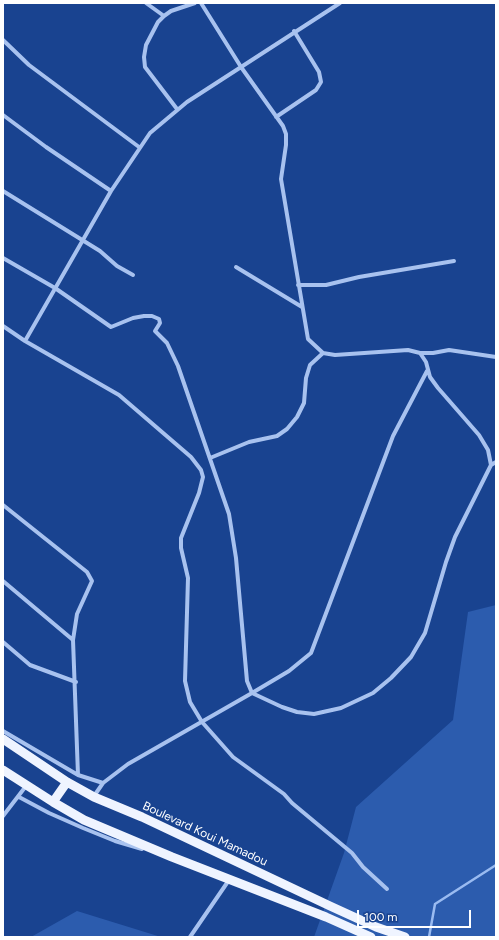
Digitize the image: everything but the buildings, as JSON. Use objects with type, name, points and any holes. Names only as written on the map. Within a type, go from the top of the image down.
[{"type":"main road","name":"Boulevard Koui Mamadou","points":[[3,739],[67,782],[94,797],[142,817],[350,915],[405,937]]},
{"type":"main road","points":[[3,770],[26,786],[84,820],[229,880],[326,917],[371,937]]},
{"type":"main road","points":[[53,802],[67,782]]},
{"type":"street","points":[[146,3],[164,16]]},
{"type":"street","points":[[177,110],[145,67],[143,61],[146,45],[158,22],[171,11],[194,3]]},
{"type":"street","points":[[201,3],[241,67],[286,134],[286,145],[281,179],[308,339],[323,353],[335,355],[408,350],[420,353],[433,353],[449,350],[496,357]]},
{"type":"street","points":[[25,341],[111,191],[139,147],[150,133],[177,110],[340,3]]},
{"type":"street","points":[[276,117],[316,90],[320,82],[319,72],[294,32]]},
{"type":"street","points":[[3,40],[29,65],[139,147]]},
{"type":"street","points":[[3,115],[46,147],[111,191]]},
{"type":"street","points":[[3,190],[100,251],[117,266],[133,275]]},
{"type":"street","points":[[3,258],[55,288],[112,327],[133,318],[144,316],[152,316],[159,319],[160,323],[155,331],[167,343],[178,366],[227,508],[232,528],[247,680],[252,693],[297,712],[314,714],[341,708],[373,693],[391,678],[411,657],[425,633],[455,537],[491,465],[496,462]]},
{"type":"street","points":[[298,285],[326,285],[360,277],[454,261]]},
{"type":"street","points":[[236,267],[302,307]]},
{"type":"street","points":[[3,326],[25,341],[119,395],[190,457],[201,470],[203,478],[199,493],[181,538],[181,548],[188,578],[186,688],[190,702],[202,722],[233,757],[284,794],[292,803],[352,853],[363,867],[387,888]]},
{"type":"street","points":[[210,458],[249,442],[277,436],[287,429],[297,416],[304,403],[306,378],[310,366],[323,353]]},
{"type":"street","points":[[420,353],[426,362],[427,371],[438,388],[479,435],[488,450],[491,465]]},
{"type":"street","points":[[94,797],[104,783],[128,764],[289,671],[311,653],[393,436],[427,371]]},
{"type":"street","points":[[3,505],[87,572],[92,582],[77,614],[74,640],[78,775]]},
{"type":"street","points":[[3,581],[74,640]]},
{"type":"street","points":[[3,642],[30,665],[76,682]]},
{"type":"street","points":[[3,731],[78,775],[104,783]]},
{"type":"street","points":[[3,816],[26,786]]},
{"type":"street","points":[[19,797],[49,813],[115,841],[172,857]]},
{"type":"street","points":[[190,937],[229,880]]},
{"type":"shaded area","points":[[496,605],[496,937],[314,937],[344,853],[356,807],[453,720],[468,612]]},
{"type":"shaded area","points":[[77,911],[161,937],[31,937]]},
{"type":"waterway","points":[[429,937],[435,904],[496,865]]}]
